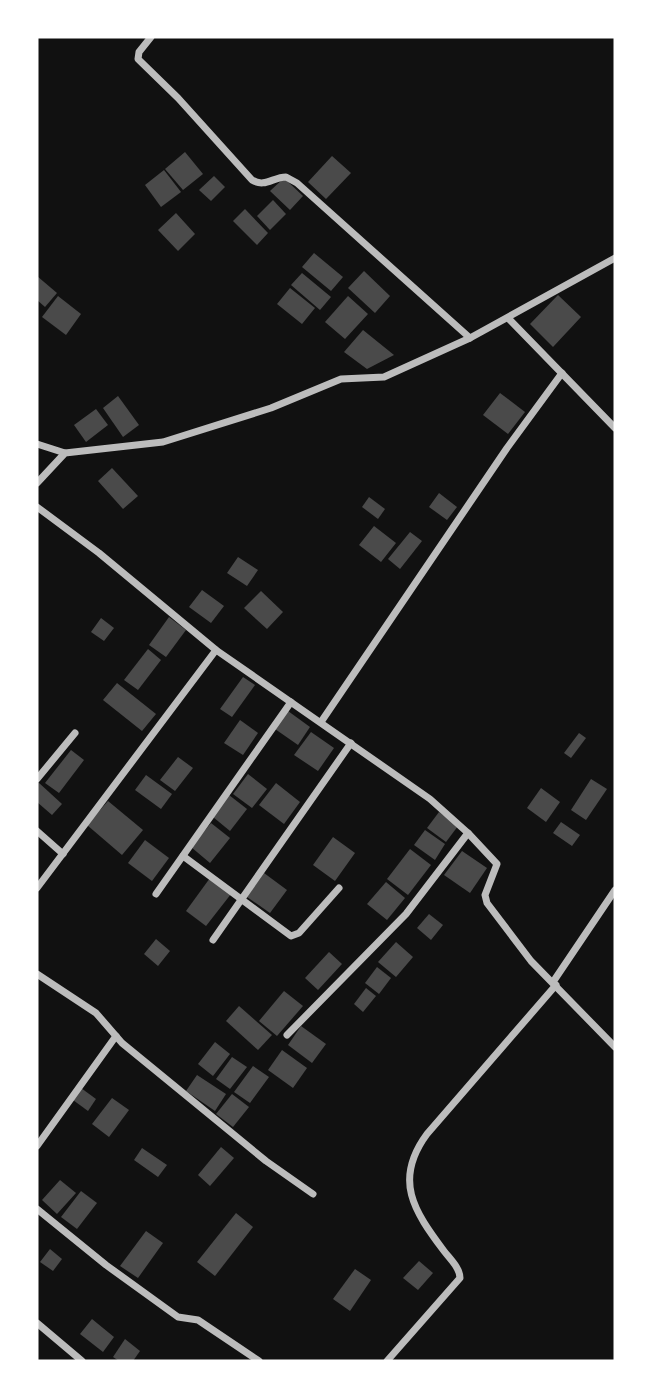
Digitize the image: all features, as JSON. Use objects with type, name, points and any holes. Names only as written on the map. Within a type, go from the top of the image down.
[{"type":"street","points":[[151,37],[139,52],[138,59],[178,98],[252,180],[264,184],[286,177],[297,183],[470,338]]},
{"type":"street","points":[[37,444],[65,453],[163,442],[271,408],[341,379],[384,377],[470,338],[615,258]]},
{"type":"street","points":[[508,318],[615,428]]},
{"type":"street","points":[[321,722],[507,448],[562,373]]},
{"type":"street","points":[[37,483],[65,453]]},
{"type":"street","points":[[37,507],[99,553],[216,650],[430,799],[468,833],[497,864],[485,895],[486,902],[531,961],[615,1047]]},
{"type":"street","points":[[37,888],[216,650]]},
{"type":"street","points":[[156,894],[290,702]]},
{"type":"street","points":[[37,779],[75,733]]},
{"type":"street","points":[[213,940],[351,743]]},
{"type":"street","points":[[37,831],[63,854]]},
{"type":"street","points":[[287,1035],[406,914],[468,833]]},
{"type":"street","points":[[183,856],[291,936],[299,933],[339,888]]},
{"type":"street","points":[[387,1361],[460,1278],[457,1268],[417,1213],[412,1198],[412,1158],[427,1134],[554,984],[615,890]]},
{"type":"street","points":[[37,974],[96,1013],[116,1037],[266,1161],[313,1194]]},
{"type":"street","points":[[37,1146],[116,1037]]},
{"type":"street","points":[[37,1209],[106,1265],[178,1317],[198,1320],[259,1361]]},
{"type":"street","points":[[37,1323],[82,1361]]},
{"type":"building","points":[[185,152],[203,174],[183,190],[165,169]]},
{"type":"building","points":[[332,156],[351,173],[326,199],[308,182]]},
{"type":"building","points":[[164,170],[181,192],[161,207],[145,185]]},
{"type":"building","points":[[214,176],[225,187],[211,201],[199,190]]},
{"type":"building","points":[[284,178],[303,196],[290,210],[270,191]]},
{"type":"building","points":[[273,200],[286,214],[270,230],[257,216]]},
{"type":"building","points":[[245,209],[268,233],[257,245],[233,221]]},
{"type":"building","points":[[176,213],[195,234],[178,251],[158,230]]},
{"type":"building","points":[[314,253],[343,277],[331,291],[302,267]]},
{"type":"building","points":[[364,271],[390,296],[375,313],[348,288]]},
{"type":"building","points":[[302,273],[331,297],[320,310],[291,285]]},
{"type":"building","points":[[37,276],[57,293],[45,307],[37,300]]},
{"type":"building","points":[[290,288],[315,308],[302,324],[277,304]]},
{"type":"building","points":[[558,295],[581,317],[553,347],[530,324]]},
{"type":"building","points":[[58,296],[81,314],[66,335],[42,317]]},
{"type":"building","points":[[348,296],[368,314],[345,339],[325,322]]},
{"type":"building","points":[[363,330],[394,355],[367,369],[344,352]]},
{"type":"building","points":[[500,393],[525,412],[508,434],[483,415]]},
{"type":"building","points":[[118,396],[139,425],[123,437],[103,408]]},
{"type":"building","points":[[96,409],[108,425],[86,442],[74,425]]},
{"type":"building","points":[[112,468],[138,496],[123,509],[98,481]]},
{"type":"building","points":[[439,493],[457,507],[447,520],[429,507]]},
{"type":"building","points":[[369,497],[385,509],[378,519],[362,507]]},
{"type":"building","points":[[374,526],[396,543],[381,562],[359,545]]},
{"type":"building","points":[[410,532],[422,541],[400,569],[388,559]]},
{"type":"building","points":[[238,557],[258,570],[247,586],[227,573]]},
{"type":"building","points":[[202,590],[224,606],[211,623],[189,607]]},
{"type":"building","points":[[261,591],[283,612],[267,629],[244,608]]},
{"type":"building","points":[[169,617],[186,630],[166,657],[149,645]]},
{"type":"building","points":[[101,618],[114,628],[104,641],[91,632]]},
{"type":"building","points":[[148,649],[161,660],[138,690],[124,680]]},
{"type":"building","points":[[243,677],[255,685],[232,717],[220,709]]},
{"type":"building","points":[[117,683],[156,714],[142,731],[103,700]]},
{"type":"building","points":[[288,711],[310,727],[298,745],[275,729]]},
{"type":"building","points":[[240,720],[258,733],[243,755],[224,743]]},
{"type":"building","points":[[311,732],[334,748],[318,771],[294,755]]},
{"type":"building","points":[[579,733],[586,738],[571,758],[564,753]]},
{"type":"building","points":[[71,750],[84,760],[59,793],[45,783]]},
{"type":"building","points":[[178,757],[193,768],[175,791],[160,780]]},
{"type":"building","points":[[248,774],[267,789],[252,808],[233,794]]},
{"type":"building","points":[[146,775],[172,794],[161,809],[135,790]]},
{"type":"building","points":[[591,779],[607,789],[586,820],[571,810]]},
{"type":"building","points":[[38,782],[62,804],[52,815],[37,802]]},
{"type":"building","points":[[276,783],[300,802],[284,824],[259,805]]},
{"type":"building","points":[[541,788],[560,802],[546,822],[527,808]]},
{"type":"building","points":[[229,795],[247,809],[230,831],[213,817]]},
{"type":"building","points":[[108,801],[143,830],[122,855],[87,825]]},
{"type":"building","points":[[439,812],[458,826],[446,842],[427,828]]},
{"type":"building","points":[[561,822],[580,835],[572,846],[553,833]]},
{"type":"building","points":[[211,823],[230,838],[210,863],[191,847]]},
{"type":"building","points":[[425,830],[445,844],[435,860],[414,845]]},
{"type":"building","points":[[333,837],[355,853],[335,881],[313,865]]},
{"type":"building","points":[[145,840],[169,858],[152,881],[128,863]]},
{"type":"building","points":[[410,849],[431,865],[408,895],[387,879]]},
{"type":"building","points":[[462,851],[487,868],[470,893],[444,875]]},
{"type":"building","points":[[264,873],[287,890],[270,913],[247,897]]},
{"type":"building","points":[[210,878],[231,894],[206,926],[186,911]]},
{"type":"building","points":[[386,882],[405,898],[387,920],[367,904]]},
{"type":"building","points":[[429,914],[443,925],[431,940],[417,928]]},
{"type":"building","points":[[156,939],[170,951],[158,966],[144,954]]},
{"type":"building","points":[[396,942],[413,957],[396,977],[378,962]]},
{"type":"building","points":[[329,952],[342,964],[318,990],[305,978]]},
{"type":"building","points":[[377,967],[391,978],[379,994],[365,983]]},
{"type":"building","points":[[366,988],[376,996],[363,1012],[354,1004]]},
{"type":"building","points":[[284,991],[303,1006],[277,1036],[259,1021]]},
{"type":"building","points":[[239,1006],[272,1035],[258,1050],[226,1021]]},
{"type":"building","points":[[301,1026],[326,1044],[312,1063],[288,1045]]},
{"type":"building","points":[[215,1042],[230,1054],[213,1076],[198,1064]]},
{"type":"building","points":[[282,1050],[307,1068],[293,1088],[268,1070]]},
{"type":"building","points":[[232,1057],[247,1067],[230,1089],[216,1079]]},
{"type":"building","points":[[253,1066],[269,1077],[250,1103],[234,1092]]},
{"type":"building","points":[[197,1075],[226,1094],[215,1111],[186,1091]]},
{"type":"building","points":[[81,1088],[96,1099],[88,1111],[73,1100]]},
{"type":"building","points":[[232,1094],[249,1107],[233,1127],[216,1114]]},
{"type":"building","points":[[112,1098],[129,1110],[109,1137],[92,1124]]},
{"type":"building","points":[[221,1147],[234,1158],[210,1186],[198,1175]]},
{"type":"building","points":[[142,1148],[167,1165],[158,1177],[134,1160]]},
{"type":"building","points":[[60,1180],[76,1193],[57,1214],[42,1200]]},
{"type":"building","points":[[81,1191],[97,1203],[77,1229],[61,1217]]},
{"type":"building","points":[[236,1213],[253,1227],[215,1276],[197,1262]]},
{"type":"building","points":[[146,1231],[163,1243],[138,1278],[120,1266]]},
{"type":"building","points":[[50,1249],[62,1259],[53,1271],[40,1262]]},
{"type":"building","points":[[419,1261],[433,1273],[418,1290],[403,1278]]},
{"type":"building","points":[[355,1269],[371,1280],[350,1311],[333,1299]]},
{"type":"building","points":[[92,1319],[114,1337],[103,1352],[80,1334]]},
{"type":"building","points":[[125,1339],[140,1351],[133,1361],[119,1361],[113,1357]]}]
